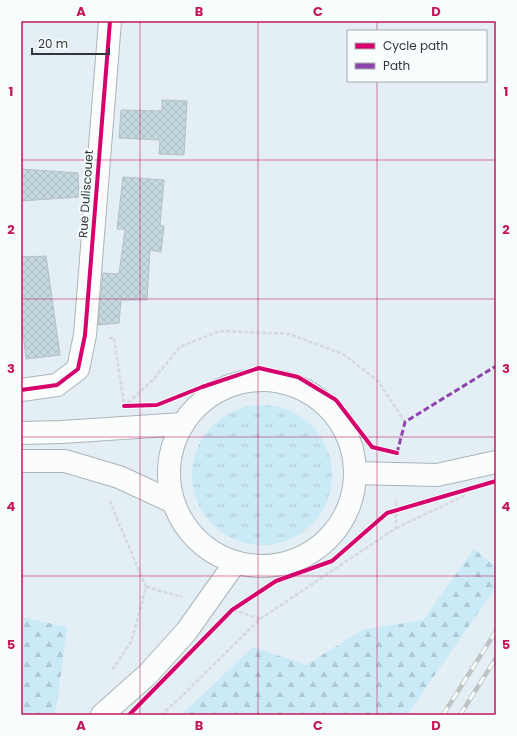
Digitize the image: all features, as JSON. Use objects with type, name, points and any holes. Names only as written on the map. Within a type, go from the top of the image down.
[{"type":"main road","name":"Rue Duliscouet","points":[[21,390],[57,385],[78,369],[85,336],[110,21]]},
{"type":"main road","points":[[247,381],[268,381],[287,384],[306,391],[322,402],[336,417],[346,434],[353,453],[355,473],[351,501],[338,528],[318,548],[292,562],[264,567],[235,563],[208,550],[187,529],[173,502],[169,482],[170,462],[174,442],[183,424],[195,409],[210,396],[228,386],[247,381]]},
{"type":"main road","points":[[21,433],[62,432],[183,424]]},
{"type":"main road","points":[[21,461],[65,461],[119,477],[173,502]]},
{"type":"main road","points":[[355,473],[437,475],[496,462]]},
{"type":"main road","points":[[102,715],[148,674],[186,632],[235,563]]},
{"type":"path","points":[[124,406],[153,380],[180,347],[219,331],[289,334],[343,354],[378,381],[405,422]]},
{"type":"path","points":[[85,336],[114,338],[124,406]]},
{"type":"path","points":[[124,406],[131,406]]},
{"type":"path","points":[[110,674],[131,642],[146,587],[110,502],[119,477]]},
{"type":"path","points":[[459,492],[467,490]]},
{"type":"path","points":[[260,619],[396,528],[472,492]]},
{"type":"path","points":[[396,499],[393,511],[396,528]]},
{"type":"path","points":[[393,511],[403,508]]},
{"type":"path","points":[[227,615],[238,606]]},
{"type":"green space","points":[[262,405],[282,408],[289,411],[301,417],[316,431],[329,455],[332,475],[329,495],[326,502],[320,514],[306,529],[282,542],[262,545],[242,542],[235,539],[223,533],[208,519],[195,495],[192,475],[195,455],[198,448],[204,436],[218,421],[242,408]]},
{"type":"green space","points":[[474,549],[496,567],[496,587],[407,715],[181,715],[253,647],[306,665],[362,630],[423,620]]},
{"type":"green space","points":[[21,617],[67,627],[56,711],[52,715],[21,715]]},
{"type":"building","points":[[162,100],[187,101],[184,155],[159,154],[160,140],[119,138],[121,110],[162,111]]},
{"type":"building","points":[[21,169],[78,173],[79,197],[21,201]]},
{"type":"building","points":[[123,177],[164,180],[160,225],[164,226],[161,252],[150,250],[147,300],[121,300],[119,323],[98,325],[103,273],[119,274],[125,229],[117,229]]},
{"type":"building","points":[[46,256],[60,355],[26,359],[21,316],[21,257]]},
{"type":"railway","points":[[443,715],[496,631]]},
{"type":"railway","points":[[460,715],[496,658]]},
{"type":"marked path","points":[[397,453],[405,422],[496,366]]},
{"type":"cycle path","points":[[21,390],[57,385],[78,369],[85,335],[110,21]]},
{"type":"cycle path","points":[[124,406],[157,405],[202,387],[259,368],[298,377],[336,400],[372,447],[397,453]]},
{"type":"cycle path","points":[[129,715],[232,610],[276,581],[332,561],[387,513],[496,481]]}]
